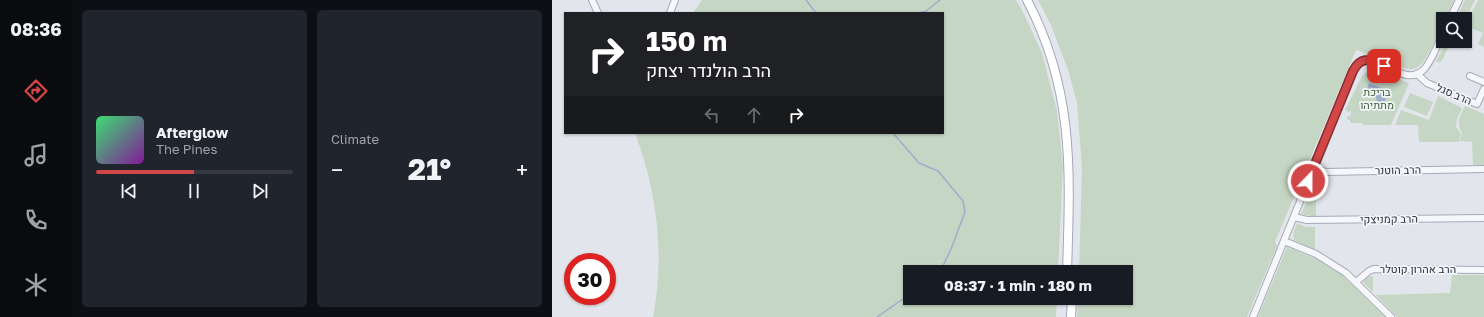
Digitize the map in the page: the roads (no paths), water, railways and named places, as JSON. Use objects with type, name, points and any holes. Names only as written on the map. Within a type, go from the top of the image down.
[{"type":"main road","points":[[1027,0],[1047,43],[1058,79],[1065,118],[1068,142],[1070,198],[1067,265]]},
{"type":"main road","points":[[1033,0],[1045,24],[1055,52],[1063,78],[1071,117],[1074,142],[1075,198],[1072,265]]},
{"type":"main road","points":[[1066,305],[1066,317]]},
{"type":"main road","points":[[1071,317],[1072,305]]},
{"type":"street","points":[[592,0],[598,12]]},
{"type":"street","points":[[670,12],[675,0]]},
{"type":"street","points":[[1453,12],[1459,0]]},
{"type":"street","points":[[1253,317],[1353,71],[1360,61],[1367,60],[1412,76],[1422,72],[1427,66],[1436,47]]},
{"type":"street","name":"הרב סגל","points":[[1417,74],[1427,83],[1477,104],[1484,89]]},
{"type":"street","name":"הרב סגל","points":[[1470,76],[1484,82]]},
{"type":"street","name":"הרב הוטנר","points":[[1313,169],[1326,172],[1484,169]]},
{"type":"street","name":"הרב קמניצקי","points":[[1294,218],[1307,220],[1484,218]]},
{"type":"street","points":[[1284,241],[1325,259],[1346,273],[1391,317]]},
{"type":"street","name":"הרב אהרון קוטלר","points":[[1356,282],[1369,271],[1374,269],[1484,270]]},
{"type":"water","points":[[1369,83],[1389,91],[1382,108],[1378,106],[1376,97],[1366,92]]},
{"type":"waterway","points":[[806,0],[815,12]]},
{"type":"waterway","points":[[923,12],[940,0]]},
{"type":"waterway","points":[[894,134],[919,163],[938,171],[963,201],[965,212],[943,265]]},
{"type":"waterway","points":[[877,317],[903,299]]},
{"type":"park label","name":"בריכת מתתיהו","points":[[1377,98]]}]
